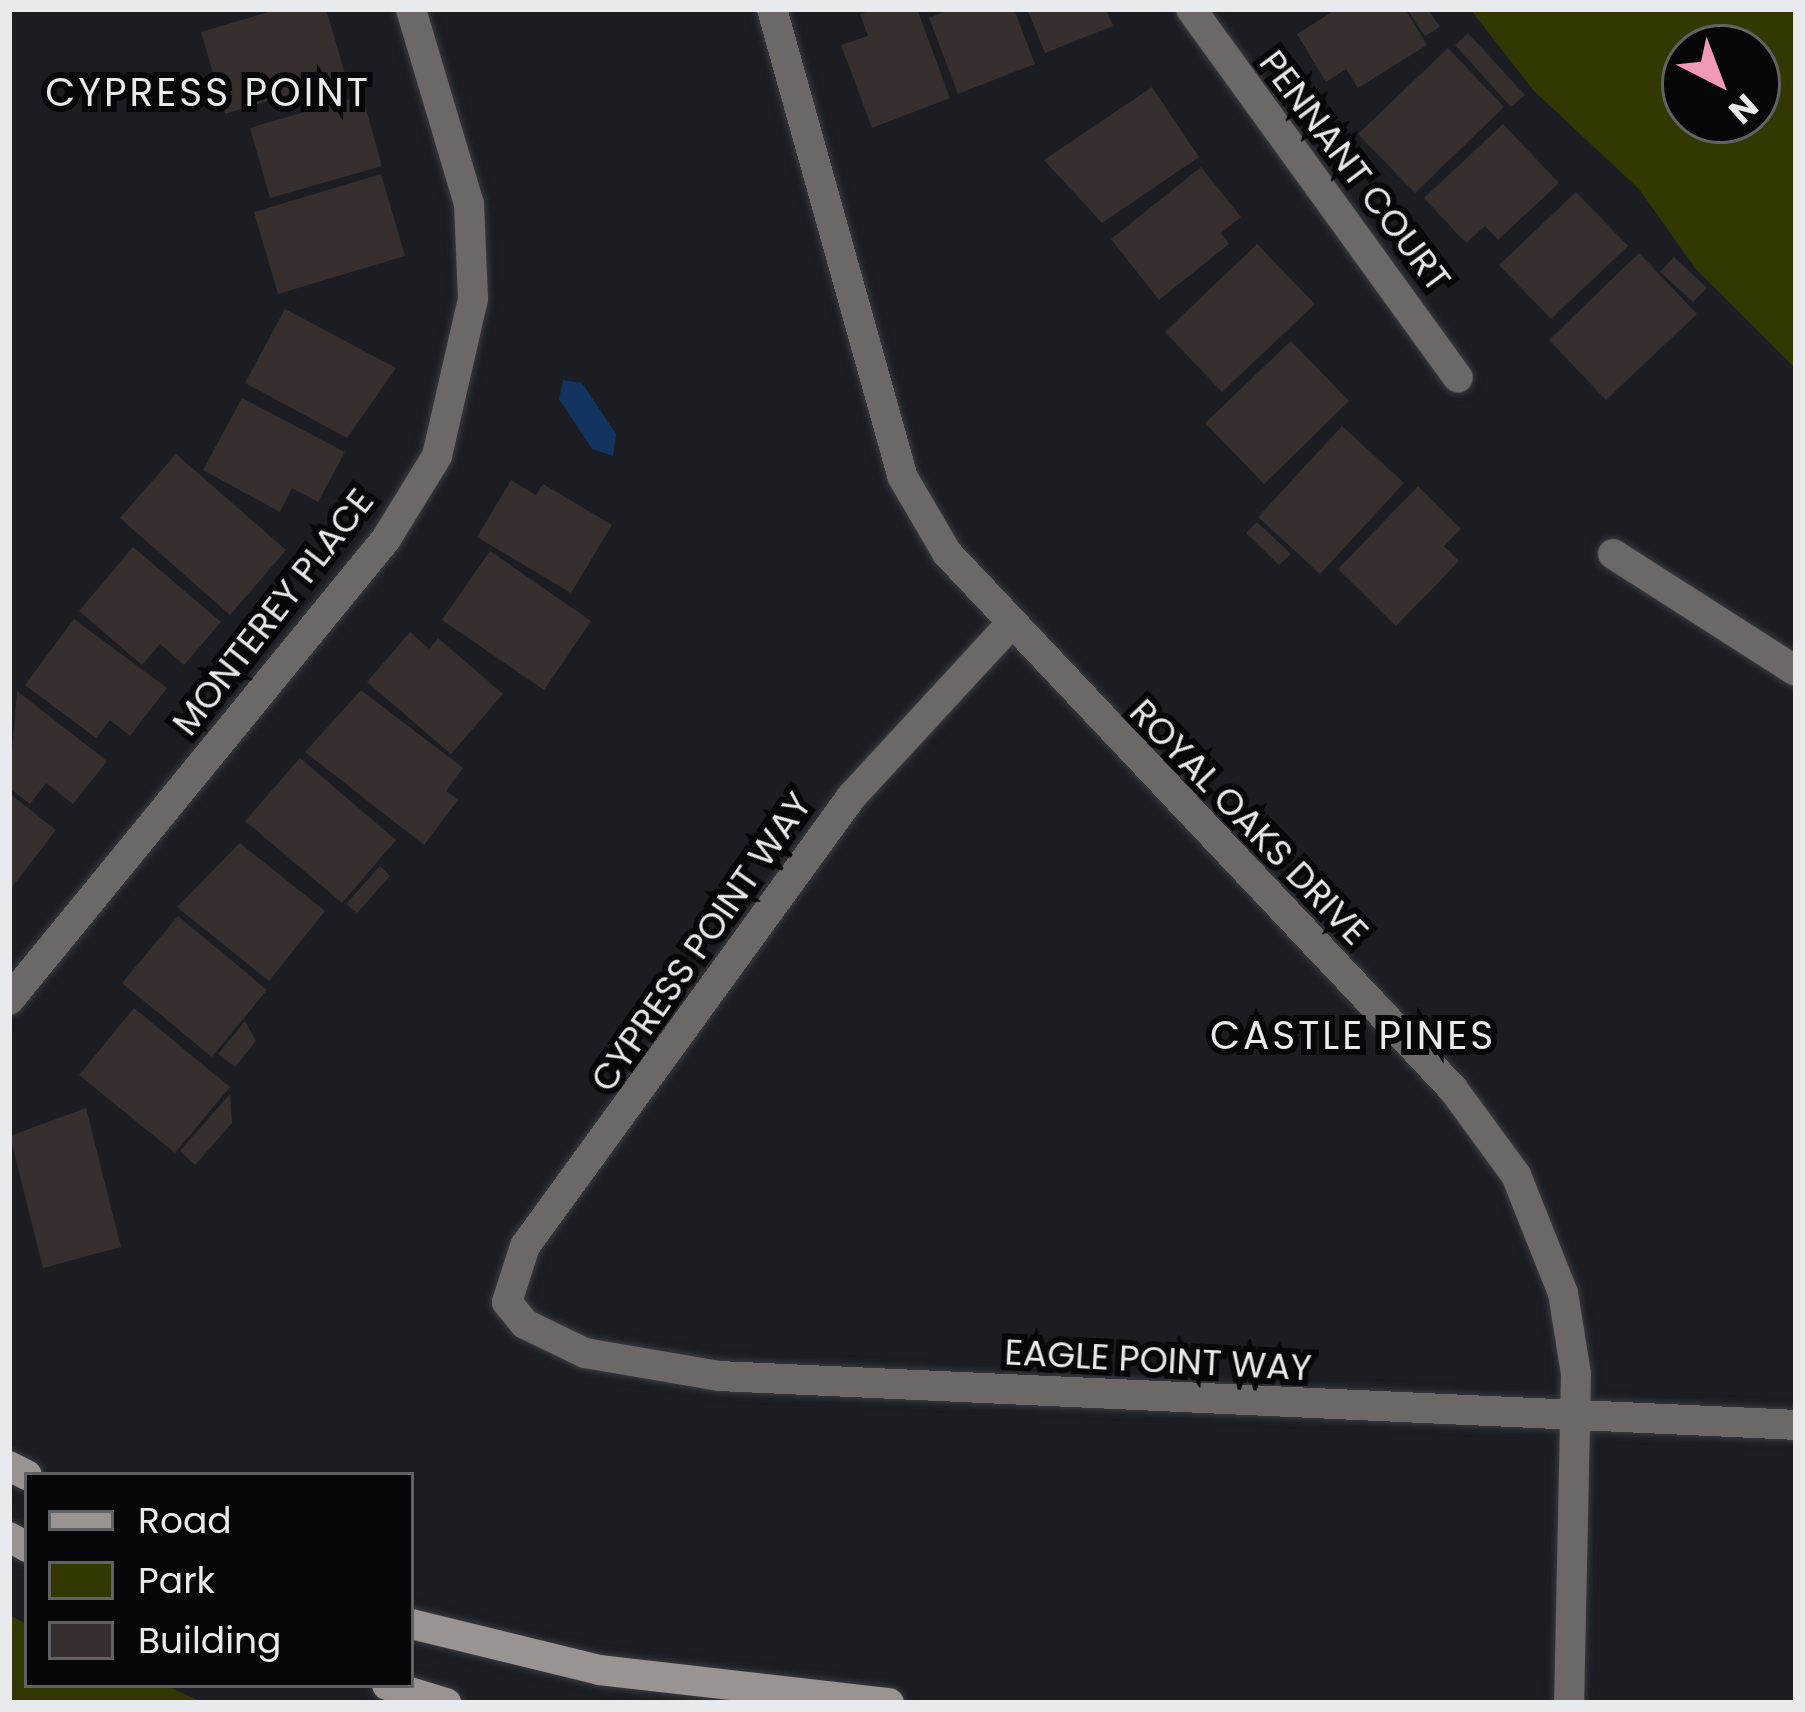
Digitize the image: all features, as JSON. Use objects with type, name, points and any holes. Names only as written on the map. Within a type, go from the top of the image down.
[{"type":"main road","points":[[414,1625],[598,1670],[889,1703]]},
{"type":"main road","points":[[397,1688],[446,1703]]},
{"type":"street","name":"MONTEREY PLACE","points":[[9,1000],[386,539],[437,456],[473,299],[469,204],[411,9]]},
{"type":"street","name":"ROYAL OAKS DRIVE","points":[[772,9],[902,476],[1008,627],[1454,1089],[1503,1158],[1563,1293],[1575,1423],[1569,1703]]},
{"type":"street","name":"PENNANT COURT","points":[[1191,9],[1458,378]]},
{"type":"street","points":[[1613,554],[1796,671]]},
{"type":"street","name":"CYPRESS POINT WAY","points":[[525,1324],[507,1302],[525,1246],[852,796],[1008,627]]},
{"type":"street","name":"EAGLE POINT WAY","points":[[525,1324],[586,1352],[719,1376],[1575,1423],[1796,1424]]},
{"type":"green space","points":[[1470,9],[1796,9],[1796,369],[1695,268],[1639,189],[1534,91]]},
{"type":"green space","points":[[9,1615],[24,1622],[24,1688],[171,1688],[205,1703],[9,1703]]},
{"type":"water","points":[[563,380],[582,383],[616,434],[613,456],[592,449],[559,399]]},
{"type":"building","points":[[279,9],[326,9],[346,77],[225,114],[201,32]]},
{"type":"building","points":[[875,9],[917,9],[950,98],[872,128],[841,45],[868,36],[860,14]]},
{"type":"building","points":[[951,9],[1014,9],[1035,64],[958,94],[929,18]]},
{"type":"building","points":[[1027,9],[1106,9],[1113,26],[1045,53]]},
{"type":"building","points":[[1337,9],[1405,9],[1427,45],[1358,88],[1346,69],[1326,82],[1297,34]]},
{"type":"building","points":[[1407,9],[1428,9],[1440,27],[1425,36]]},
{"type":"building","points":[[1468,33],[1525,95],[1511,107],[1455,45]]},
{"type":"building","points":[[1448,48],[1504,107],[1415,193],[1358,134]]},
{"type":"building","points":[[1152,87],[1199,157],[1102,223],[1044,160]]},
{"type":"building","points":[[362,95],[382,166],[270,198],[250,128]]},
{"type":"building","points":[[1503,124],[1559,183],[1498,240],[1485,226],[1466,243],[1424,198]]},
{"type":"building","points":[[1201,167],[1241,217],[1221,233],[1229,244],[1159,300],[1111,239]]},
{"type":"building","points":[[381,174],[405,256],[278,294],[254,212]]},
{"type":"building","points":[[1576,192],[1628,246],[1551,319],[1499,265]]},
{"type":"building","points":[[1257,244],[1315,304],[1222,392],[1165,332]]},
{"type":"building","points":[[1639,253],[1697,314],[1606,400],[1549,340]]},
{"type":"building","points":[[1674,257],[1707,288],[1693,302],[1660,272]]},
{"type":"building","points":[[285,309],[396,368],[347,438],[245,383]]},
{"type":"building","points":[[1291,341],[1349,401],[1264,484],[1205,423]]},
{"type":"building","points":[[242,398],[345,452],[318,502],[292,488],[280,512],[203,470]]},
{"type":"building","points":[[1342,426],[1404,483],[1320,574],[1258,517]]},
{"type":"building","points":[[176,454],[286,550],[230,615],[120,518]]},
{"type":"building","points":[[511,480],[536,495],[543,484],[612,525],[571,593],[477,537]]},
{"type":"building","points":[[1418,486],[1461,529],[1444,546],[1459,561],[1396,626],[1338,569]]},
{"type":"building","points":[[1257,522],[1291,554],[1279,565],[1246,533]]},
{"type":"building","points":[[133,547],[221,622],[184,665],[160,644],[142,665],[79,611]]},
{"type":"building","points":[[490,551],[591,621],[544,690],[442,620]]},
{"type":"building","points":[[74,619],[167,688],[130,736],[110,720],[96,738],[25,685]]},
{"type":"building","points":[[410,632],[429,649],[438,638],[503,694],[451,754],[367,682]]},
{"type":"building","points":[[361,690],[463,768],[446,791],[458,800],[424,845],[305,752]]},
{"type":"building","points":[[17,691],[107,761],[73,804],[46,783],[30,804],[9,788]]},
{"type":"building","points":[[300,758],[396,840],[342,903],[245,821]]},
{"type":"building","points":[[9,793],[56,830],[9,891]]},
{"type":"building","points":[[240,843],[325,911],[269,981],[177,907]]},
{"type":"building","points":[[380,866],[390,876],[357,913],[346,904]]},
{"type":"building","points":[[178,916],[267,990],[212,1057],[122,983]]},
{"type":"building","points":[[134,1008],[230,1087],[175,1153],[79,1075]]},
{"type":"building","points":[[245,1021],[256,1041],[235,1067],[218,1054]]},
{"type":"building","points":[[230,1094],[232,1123],[195,1165],[180,1151]]},
{"type":"building","points":[[86,1108],[121,1247],[43,1268],[10,1136]]},
{"type":"district","name":"CYPRESS POINT","points":[[208,93]]},
{"type":"district","name":"CASTLE PINES","points":[[1353,1036]]}]
